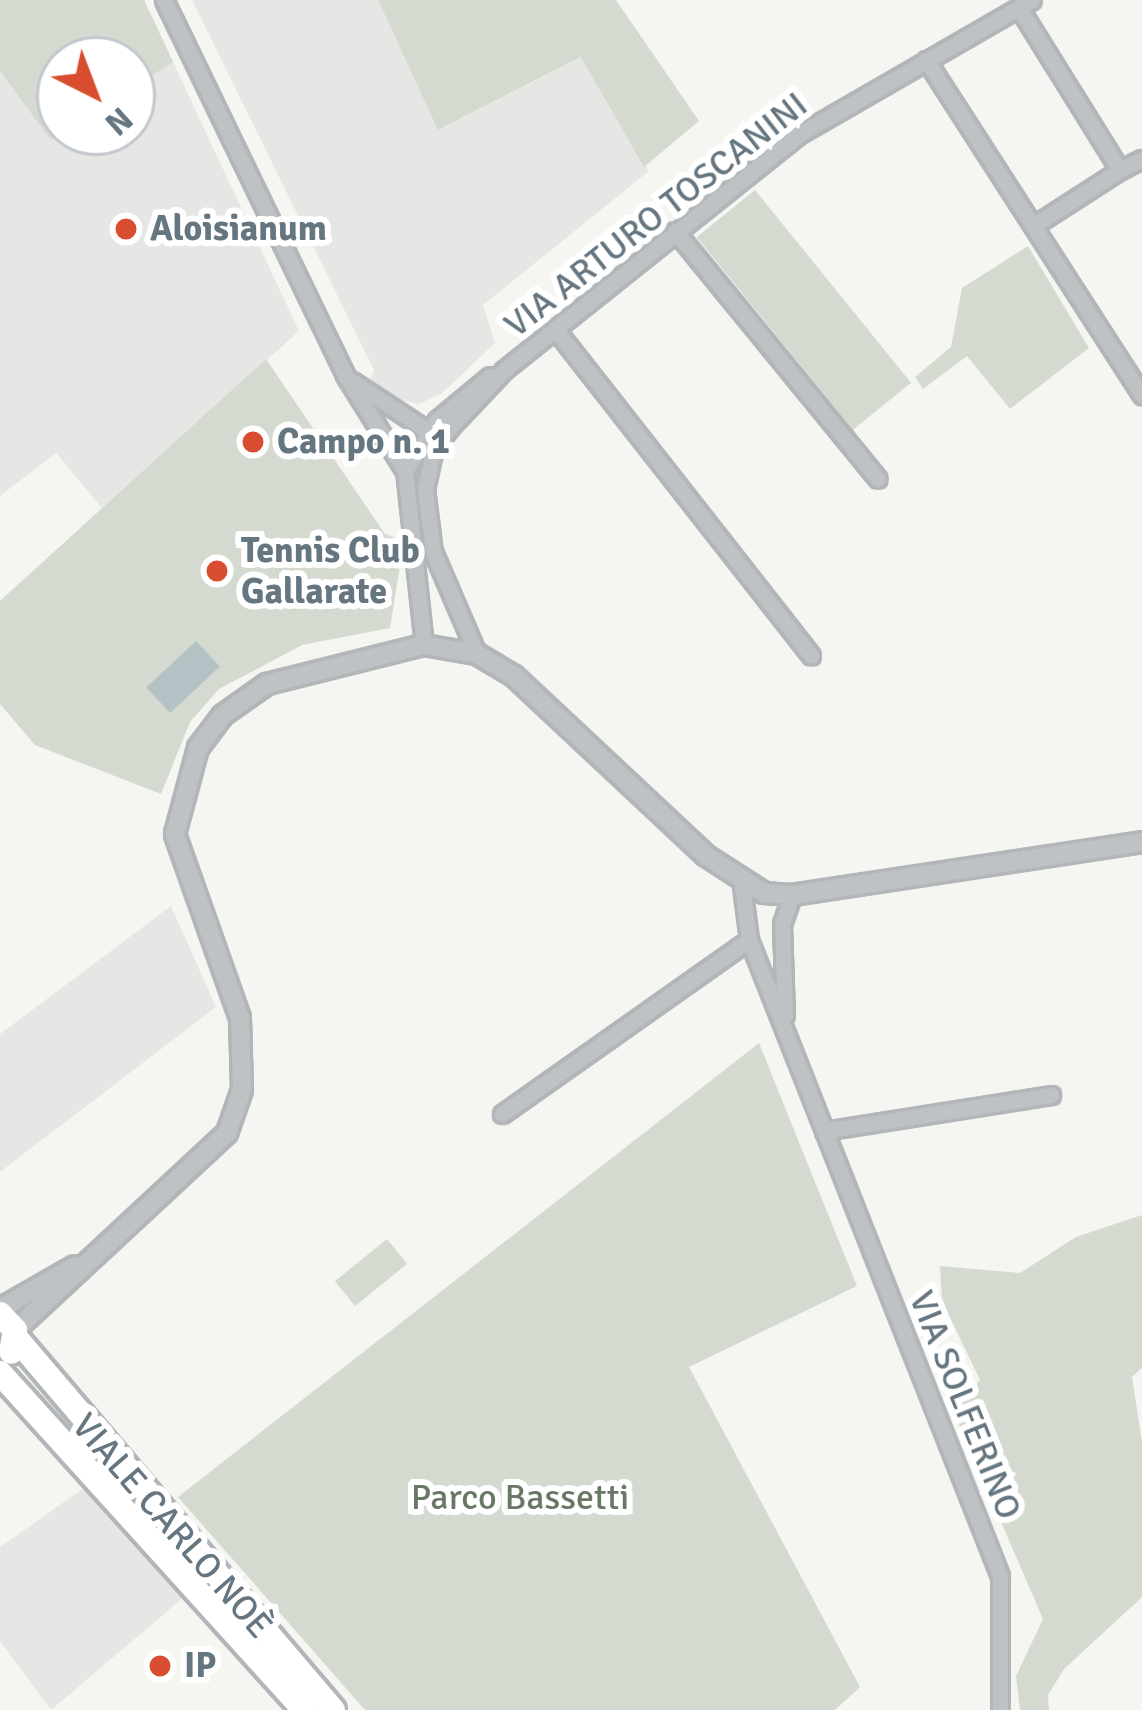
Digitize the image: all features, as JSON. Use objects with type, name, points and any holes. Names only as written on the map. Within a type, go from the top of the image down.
[{"type":"main road","points":[[0,1361],[8,1323]]},
{"type":"main road","name":"VIALE CARLO NOÈ","points":[[8,1323],[333,1710]]},
{"type":"main road","name":"VIALE CARLO NOÈ","points":[[0,1373],[304,1710]]},
{"type":"street","points":[[164,0],[344,375],[405,472]]},
{"type":"street","points":[[1026,4],[1120,170]]},
{"type":"street","name":"VIA ARTURO TOSCANINI","points":[[434,439],[465,392],[504,370],[798,135],[1026,4]]},
{"type":"street","points":[[926,59],[1142,395]]},
{"type":"street","points":[[1033,226],[1142,159]]},
{"type":"street","points":[[675,231],[878,479]]},
{"type":"street","points":[[555,329],[811,655]]},
{"type":"street","points":[[344,375],[434,439]]},
{"type":"street","points":[[386,448],[434,439]]},
{"type":"street","points":[[434,439],[425,489],[433,552],[476,654]]},
{"type":"street","points":[[415,446],[405,472],[424,645]]},
{"type":"street","points":[[8,1323],[206,1160],[227,1133],[242,1090],[240,1018],[175,834],[198,748],[223,715],[267,684],[424,645],[476,654],[528,688],[742,886],[792,896],[1142,842]]},
{"type":"street","name":"VIA SOLFERINO","points":[[742,886],[749,940],[1000,1576],[1000,1710]]},
{"type":"street","name":"VIA SOLFERINO","points":[[787,1036],[779,965],[792,896]]},
{"type":"street","points":[[502,1114],[749,940]]},
{"type":"street","points":[[824,1131],[1051,1095]]},
{"type":"shaded area","name":"Aloisianum","points":[[0,0],[144,0],[299,331],[102,508],[56,453],[0,496]]},
{"type":"shaded area","points":[[192,0],[378,0],[439,130],[582,57],[649,171],[483,305],[495,343],[441,394],[419,404],[395,399],[369,383],[374,370]]},
{"type":"shaded area","points":[[196,641],[220,667],[170,713],[146,687]]},
{"type":"shaded area","points":[[171,906],[216,1007],[0,1172],[0,1034]]},
{"type":"shaded area","points":[[84,1488],[184,1597],[51,1710],[0,1641],[0,1547]]},
{"type":"green space","points":[[0,0],[144,0],[173,62],[156,73],[156,36],[36,36],[36,120],[0,71]]},
{"type":"green space","points":[[378,0],[616,0],[699,121],[644,167],[581,57],[438,130]]},
{"type":"green space","points":[[755,190],[911,383],[853,430],[697,237]]},
{"type":"green space","points":[[1028,246],[1089,348],[1010,409],[967,356],[923,389],[915,377],[951,347],[962,288]]},
{"type":"green space","name":"Tennis Club Gallarate","points":[[266,359],[385,534],[404,541],[390,628],[302,645],[219,689],[190,722],[161,794],[35,745],[0,704],[0,601]]},
{"type":"green space","name":"Parco Bassetti","points":[[759,1043],[857,1286],[689,1367],[860,1687],[835,1710],[365,1710],[178,1497]]},
{"type":"green space","points":[[1142,1215],[1142,1368],[1132,1377],[1142,1442],[1142,1597],[1064,1669],[1048,1695],[1049,1710],[1020,1710],[1016,1676],[1043,1619],[953,1411],[980,1380],[942,1301],[940,1266],[1020,1273],[1076,1237]]},
{"type":"green space","points":[[387,1239],[407,1264],[355,1306],[335,1281]]},
{"type":"place","name":"Aloisianum","points":[[126,229]]},
{"type":"place","name":"Campo n. 1","points":[[253,442]]},
{"type":"place","name":"Tennis Club Gallarate","points":[[217,571]]},
{"type":"place","name":"IP","points":[[160,1666]]}]
